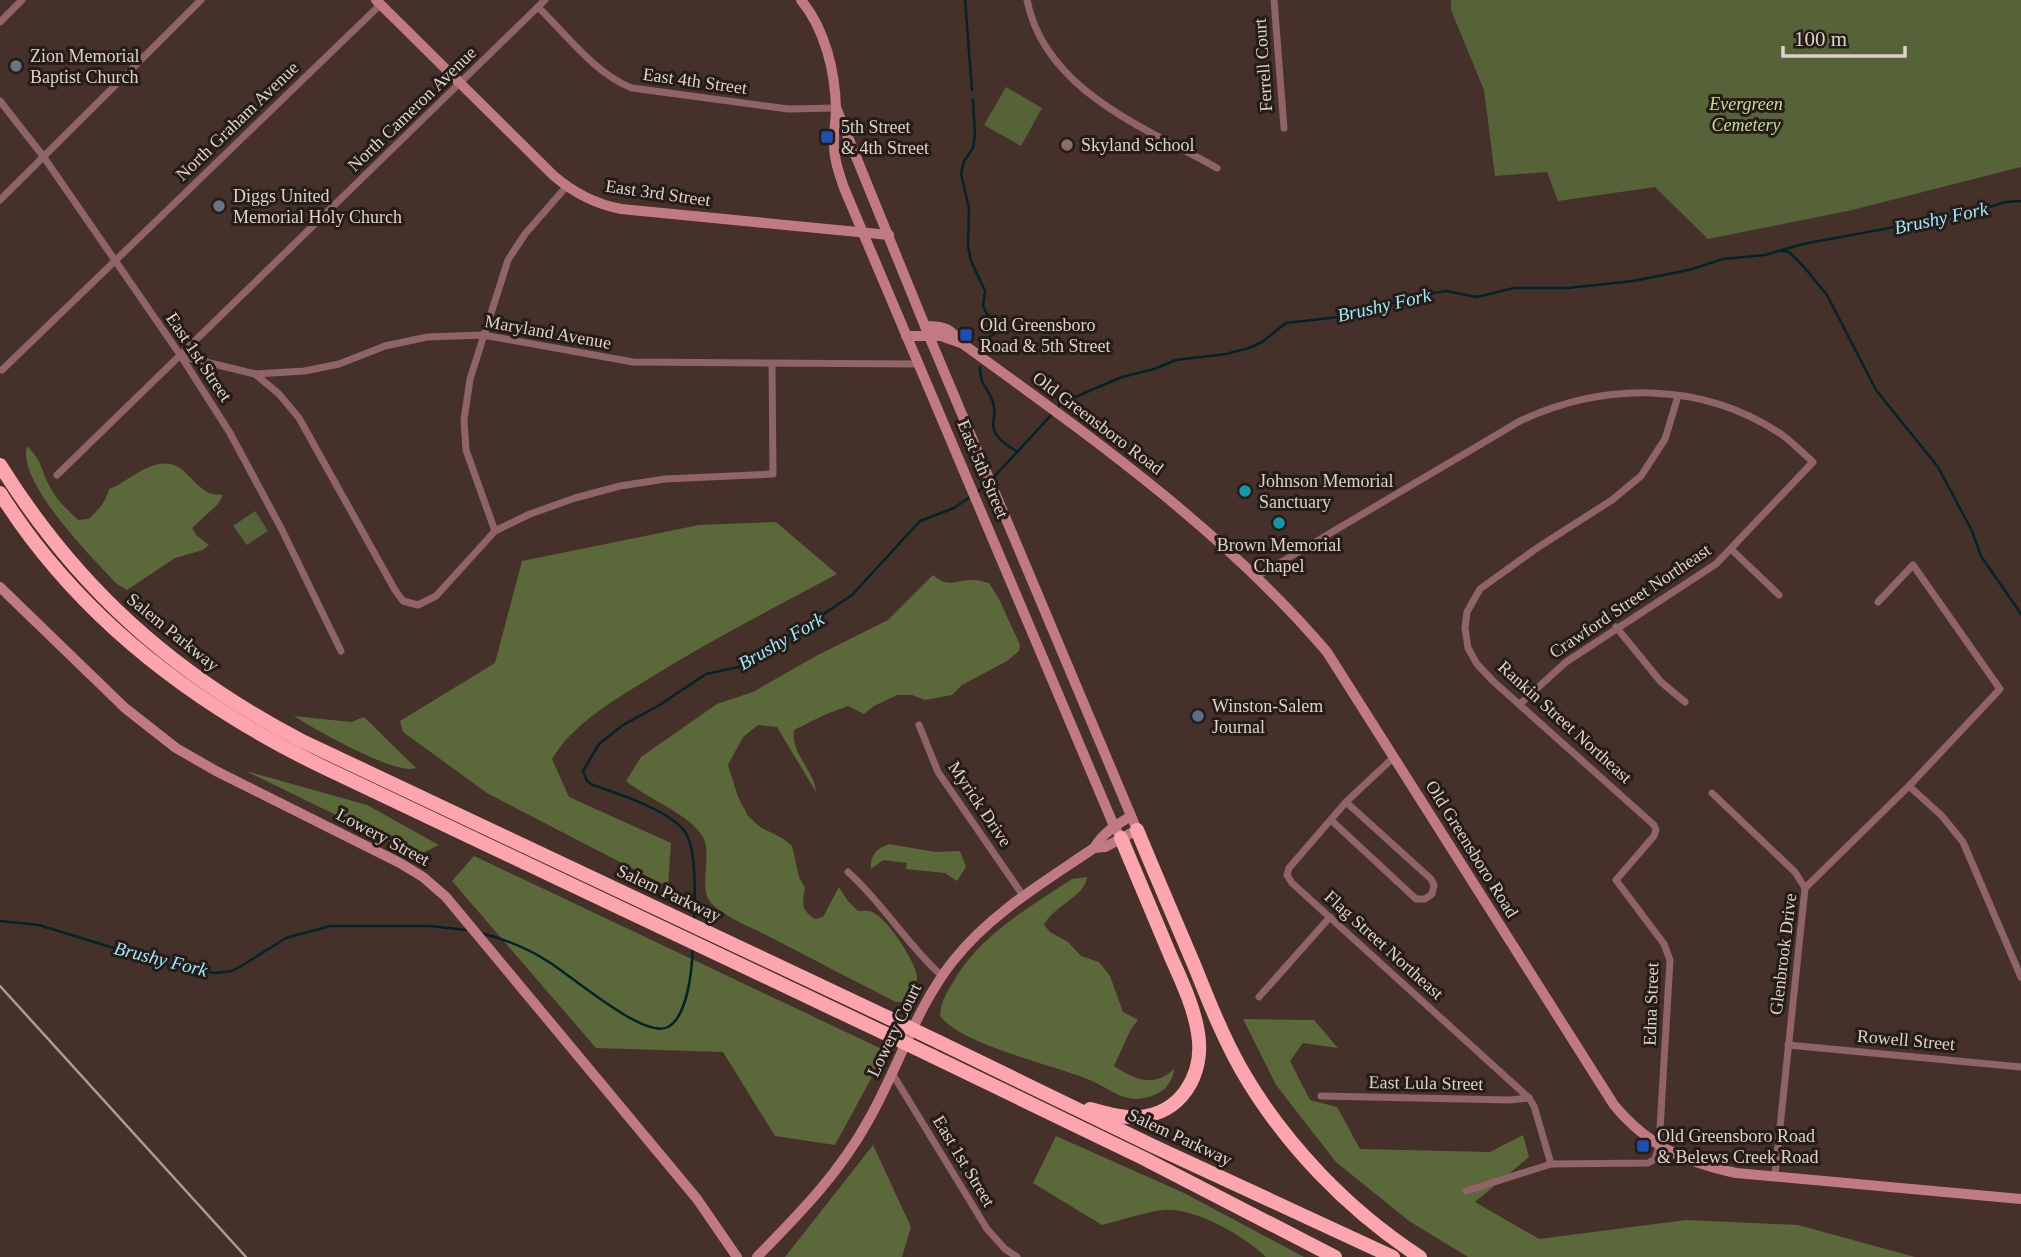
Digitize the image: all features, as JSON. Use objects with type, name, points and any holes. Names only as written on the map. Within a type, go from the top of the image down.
[{"type":"highway","points":[[0,454],[16,490]]},
{"type":"highway","name":"Salem Parkway","points":[[0,465],[62,554],[109,604],[153,645],[224,697],[302,741],[1068,1103],[1142,1141],[1393,1257]]},
{"type":"highway","name":"Salem Parkway","points":[[0,496],[64,579],[121,636],[167,675],[216,709],[296,754],[1143,1158],[1335,1257]]},
{"type":"highway","points":[[1134,823],[1215,1016],[1257,1094],[1292,1142],[1329,1182],[1367,1218],[1420,1257]]},
{"type":"highway","points":[[1068,1103],[1124,1117],[1158,1113],[1173,1105],[1186,1091],[1198,1065],[1199,1037],[1191,1003],[1118,832]]},
{"type":"street","points":[[0,22],[22,0]]},
{"type":"street","points":[[0,200],[201,0]]},
{"type":"street","name":"North Cameron Avenue","points":[[57,475],[545,0]]},
{"type":"street","name":"East 5th Street","points":[[801,0],[814,17],[826,48],[836,108],[834,142],[837,166],[906,336],[1118,832]]},
{"type":"street","points":[[1027,0],[1034,23],[1050,53],[1085,91],[1217,168]]},
{"type":"street","name":"Ferrell Court","points":[[1274,0],[1284,128]]},
{"type":"street","name":"East 3rd Street","points":[[378,2],[566,187],[592,201],[621,209],[889,235]]},
{"type":"street","name":"North Graham Avenue","points":[[2,370],[378,2]]},
{"type":"street","name":"East 4th Street","points":[[538,7],[603,71],[632,88],[788,109],[836,108]]},
{"type":"street","name":"East 1st Street","points":[[0,101],[43,156],[115,260],[181,356],[243,454],[341,651]]},
{"type":"street","name":"East 5th Street","points":[[836,108],[1134,823]]},
{"type":"street","points":[[495,531],[470,464],[464,435],[465,401],[508,260],[525,233],[566,187]]},
{"type":"street","name":"Old Greensboro Road","points":[[906,336],[946,327],[963,344],[1153,486],[1296,615],[1327,652],[1614,1105],[1629,1123],[1659,1146],[1700,1165],[1736,1173],[2021,1199]]},
{"type":"street","name":"Maryland Avenue","points":[[181,356],[256,374],[305,371],[339,363],[385,346],[427,337],[483,335],[620,361],[918,364]]},
{"type":"street","points":[[256,374],[279,394],[299,418],[381,567],[403,601],[418,605],[436,596],[495,531],[552,506],[620,486],[665,479],[774,474],[772,363]]},
{"type":"street","points":[[1256,577],[1468,451],[1540,412],[1583,398],[1612,393],[1645,392],[1678,396]]},
{"type":"street","name":"Crawford Street Northeast","points":[[1520,704],[1566,662],[1716,564],[1814,462],[1782,435],[1751,417],[1715,403],[1678,396]]},
{"type":"street","name":"Rankin Street Northeast","points":[[1616,880],[1654,836],[1654,825],[1485,672],[1468,648],[1465,628],[1467,612],[1480,589],[1536,548],[1612,500],[1641,477],[1665,439],[1678,396]]},
{"type":"street","points":[[1732,550],[1779,595]]},
{"type":"street","name":"Glenbrook Drive","points":[[1775,1175],[1805,888],[1909,786],[2000,689],[1913,565],[1878,602]]},
{"type":"street","name":"Lowery Street","points":[[0,587],[125,708],[176,748],[216,771],[412,869],[433,885],[458,910],[697,1199],[737,1257]]},
{"type":"street","points":[[1616,627],[1661,682],[1685,702]]},
{"type":"street","name":"Myrick Drive","points":[[919,724],[938,772],[1024,897]]},
{"type":"street","name":"Flag Street Northeast","points":[[1394,757],[1346,802],[1289,868],[1287,876],[1529,1098],[1534,1106],[1551,1164]]},
{"type":"street","points":[[1909,786],[1942,816],[1963,842],[2021,977]]},
{"type":"street","points":[[1712,793],[1794,872],[1805,888]]},
{"type":"street","points":[[1331,820],[1416,899],[1425,899],[1432,894],[1434,885],[1431,879],[1346,802]]},
{"type":"street","name":"Lowery Court","points":[[757,1257],[821,1190],[845,1158],[869,1121],[926,1003],[942,976],[983,928],[1094,848],[1105,847],[1118,832],[1134,823]]},
{"type":"street","points":[[848,872],[942,976]]},
{"type":"street","name":"Edna Street","points":[[1616,880],[1664,944],[1670,960],[1659,1146]]},
{"type":"street","points":[[1259,997],[1330,917]]},
{"type":"street","name":"Rowell Street","points":[[1788,1045],[2021,1067]]},
{"type":"street","name":"East 1st Street","points":[[892,1073],[987,1229],[1005,1250],[1017,1257]]},
{"type":"street","name":"East Lula Street","points":[[1321,1096],[1510,1100],[1529,1098]]},
{"type":"street","points":[[1466,1191],[1551,1164],[1648,1163],[1655,1159],[1659,1146]]},
{"type":"green space","name":"Evergreen Cemetery","points":[[1451,0],[2021,0],[2021,167],[1852,210],[1708,239],[1655,187],[1558,201],[1547,172],[1495,176],[1484,90],[1451,10]]},
{"type":"green space","points":[[1006,87],[1042,108],[1021,146],[984,125]]},
{"type":"green space","points":[[27,446],[39,461],[55,495],[78,520],[89,519],[104,502],[109,489],[141,471],[162,464],[177,467],[207,492],[223,495],[218,504],[192,528],[196,535],[209,545],[203,550],[175,558],[127,590],[117,584],[91,557],[44,498],[27,461]]},
{"type":"green space","points":[[255,511],[268,531],[247,545],[233,526]]},
{"type":"green space","points":[[776,522],[837,574],[716,639],[619,697],[582,724],[552,759],[569,797],[671,843],[668,887],[487,793],[403,732],[400,721],[495,663],[522,561],[699,525]]},
{"type":"green space","points":[[933,575],[947,583],[973,580],[989,583],[1020,645],[1019,651],[1007,661],[962,685],[952,695],[925,700],[912,695],[897,695],[864,714],[848,706],[794,730],[796,746],[812,777],[816,792],[777,727],[758,725],[743,737],[728,765],[738,797],[748,816],[760,827],[792,846],[799,877],[805,888],[803,902],[807,913],[815,919],[823,917],[839,887],[858,911],[870,911],[880,917],[900,942],[912,962],[917,981],[905,1002],[896,1002],[718,909],[708,898],[706,890],[707,854],[703,837],[688,821],[626,781],[641,757],[717,704],[753,692],[816,656],[888,620]]},
{"type":"green space","points":[[294,716],[351,722],[364,717],[416,768],[406,769],[374,758]]},
{"type":"green space","points":[[246,771],[367,805],[439,845],[418,855]]},
{"type":"green space","points":[[889,844],[935,852],[960,851],[966,867],[957,881],[945,873],[906,869],[907,863],[883,860],[871,869],[875,853]]},
{"type":"green space","points":[[474,856],[886,1051],[835,1145],[775,1136],[723,1052],[596,1048],[452,881]]},
{"type":"green space","points":[[1087,877],[1081,890],[1054,912],[1044,925],[1050,932],[1068,942],[1081,956],[1099,962],[1110,976],[1123,1012],[1138,1020],[1114,1066],[1145,1080],[1160,1079],[1174,1069],[1166,1087],[1150,1097],[1124,1097],[1092,1081],[989,1046],[952,1027],[940,1016],[943,1000],[950,987],[980,947],[1008,922],[1072,879]]},
{"type":"green space","points":[[1243,1019],[1314,1020],[1338,1048],[1303,1043],[1290,1061],[1310,1100],[1337,1107],[1360,1149],[1490,1152],[1523,1135],[1529,1157],[1475,1202],[1539,1239],[1686,1220],[1798,1225],[1915,1257],[1468,1257],[1409,1221],[1336,1162],[1276,1085]]},
{"type":"green space","points":[[1056,1136],[1184,1193],[1304,1257],[1266,1257],[1245,1240],[1218,1224],[1175,1210],[1154,1211],[1102,1225],[1033,1183]]},
{"type":"green space","points":[[873,1145],[911,1227],[902,1257],[785,1257]]},
{"type":"waterway","points":[[965,0],[972,90]]},
{"type":"waterway","points":[[973,100],[973,148],[964,161],[961,174],[969,208],[968,246],[971,261],[985,291],[983,306],[987,314],[1000,323],[997,331],[982,343]]},
{"type":"waterway","name":"Brushy Fork","points":[[1058,407],[1061,403],[1122,377],[1176,360],[1226,354],[1249,348],[1262,342],[1286,323],[1365,314],[1408,297],[1446,291],[1477,297],[1514,288],[1568,288],[1633,281],[1689,270],[1723,259],[1765,255],[1803,244],[2021,201]]},
{"type":"waterway","points":[[1781,251],[1789,252],[1827,295],[1876,390],[1938,467],[1972,531],[1981,556],[2021,614]]},
{"type":"waterway","points":[[980,367],[981,379],[993,401],[994,431],[1017,452]]},
{"type":"waterway","name":"Brushy Fork","points":[[992,479],[1054,412]]},
{"type":"waterway","name":"Brushy Fork","points":[[976,493],[987,484]]},
{"type":"waterway","name":"Brushy Fork","points":[[694,919],[692,850],[685,832],[678,824],[656,810],[587,781],[583,771],[599,744],[623,725],[658,706],[706,674],[743,666],[788,636],[812,627],[825,613],[852,595],[920,521],[954,508],[970,497]]},
{"type":"waterway","name":"Brushy Fork","points":[[0,921],[39,925],[169,965],[215,973],[232,971],[286,938],[330,926],[429,926],[467,930]]},
{"type":"waterway","name":"Brushy Fork","points":[[481,933],[533,953],[626,1016],[657,1028],[668,1027],[680,1013],[688,991],[693,947]]},
{"type":"railway","points":[[0,986],[246,1257]]},
{"type":"place","name":"Zion Memorial Baptist Church","points":[[16,66]]},
{"type":"place","name":"5th Street & 4th Street","points":[[827,137]]},
{"type":"place","name":"Skyland School","points":[[1067,145]]},
{"type":"place","name":"Diggs United Memorial Holy Church","points":[[219,206]]},
{"type":"place","name":"Old Greensboro Road & 5th Street","points":[[966,335]]},
{"type":"place","name":"Johnson Memorial Sanctuary","points":[[1245,491]]},
{"type":"place","name":"Brown Memorial Chapel","points":[[1279,523]]},
{"type":"place","name":"Winston-Salem Journal","points":[[1198,716]]},
{"type":"place","name":"Old Greensboro Road & Belews Creek Road","points":[[1643,1146]]}]
